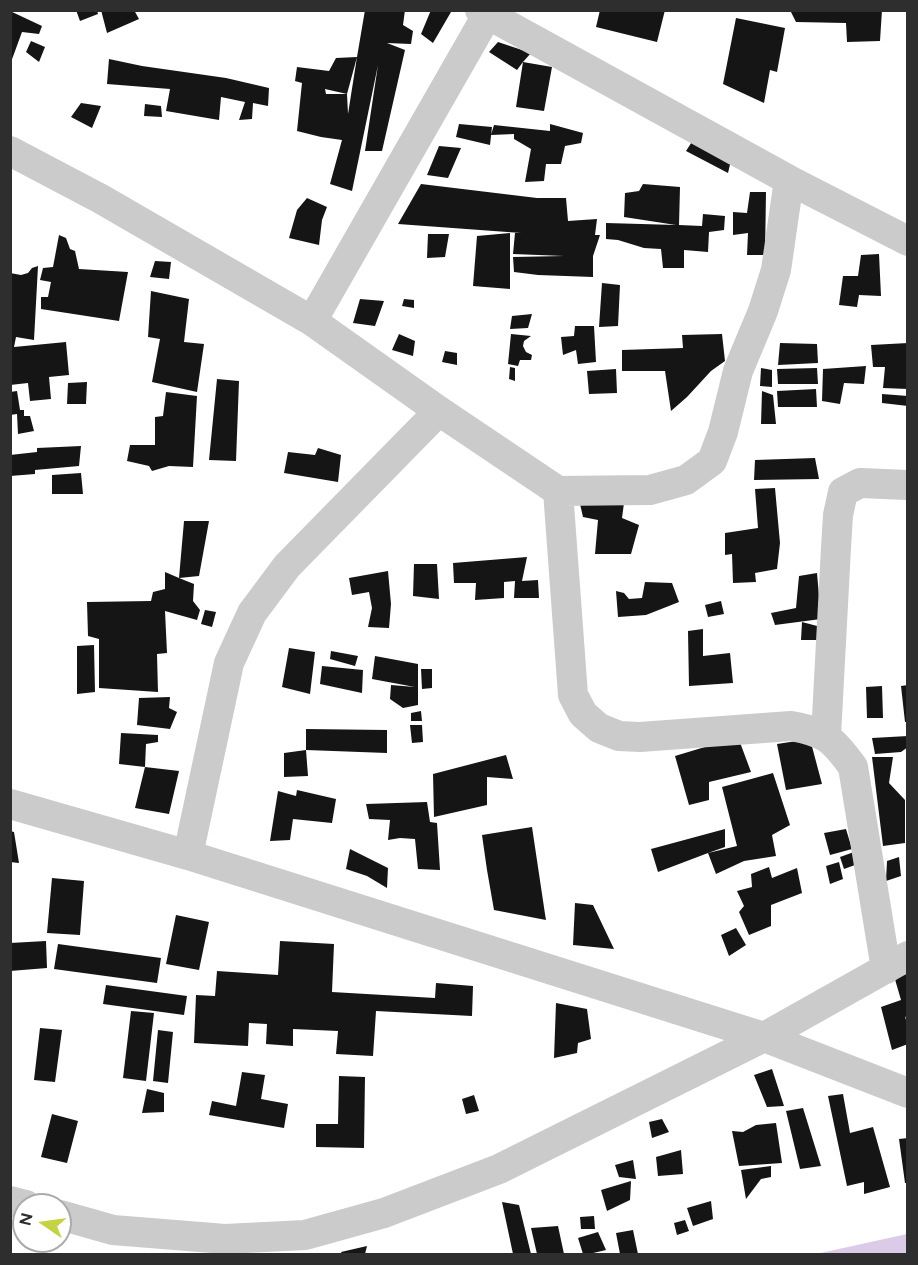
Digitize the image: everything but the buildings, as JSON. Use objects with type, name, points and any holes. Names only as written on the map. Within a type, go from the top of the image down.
[{"type":"street","points":[[312,321],[486,12],[789,180],[908,241]]},
{"type":"street","points":[[10,151],[101,200],[312,321],[439,411],[558,490],[650,490],[686,480],[712,461],[723,432],[738,371],[763,311],[776,270],[789,180]]},
{"type":"street","points":[[188,855],[229,663],[252,613],[287,566],[439,411]]},
{"type":"street","points":[[826,736],[838,515],[843,492],[860,483],[908,485]]},
{"type":"street","points":[[72,1218],[113,1230],[225,1239],[305,1235],[384,1213],[499,1169],[764,1037],[897,962],[853,767],[842,750],[826,736],[791,726],[640,737],[619,736],[599,728],[583,714],[573,695],[558,490]]},
{"type":"street","points":[[10,804],[188,855],[764,1037],[908,1093]]},
{"type":"shaded area","points":[[907,1234],[907,1254],[816,1254]]}]
